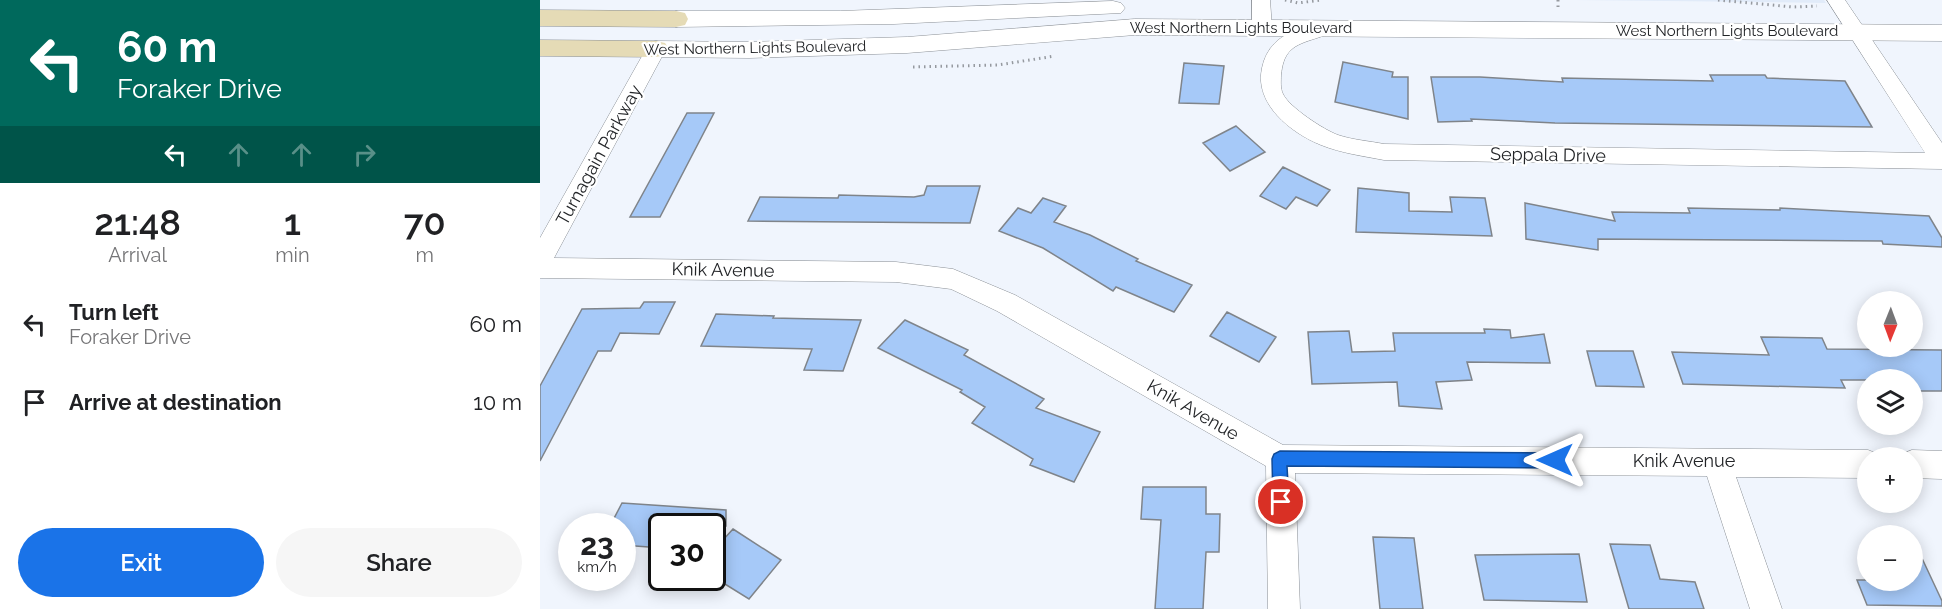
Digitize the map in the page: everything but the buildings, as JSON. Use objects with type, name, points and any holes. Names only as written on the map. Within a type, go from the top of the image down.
[{"type":"main road","name":"West Northern Lights Boulevard","points":[[540,18],[682,10]]},
{"type":"main road","name":"West Northern Lights Boulevard","points":[[540,48],[656,49]]},
{"type":"street","name":"West Northern Lights Boulevard","points":[[682,10],[768,21],[875,19],[1113,8],[1261,12],[1845,13],[1942,16]]},
{"type":"street","points":[[656,49],[682,10]]},
{"type":"street","name":"West Northern Lights Boulevard","points":[[656,49],[749,50],[896,45],[1135,27],[1261,12],[1326,28],[1845,13],[1942,33]]},
{"type":"street","points":[[1845,13],[1942,161]]},
{"type":"street","name":"Seppala Drive","points":[[1326,28],[1298,35],[1280,46],[1272,64],[1270,81],[1274,99],[1315,133],[1348,146],[1384,152],[1942,161]]},
{"type":"street","name":"Turnagain Parkway","points":[[540,261],[656,49]]},
{"type":"street","name":"Knik Avenue","points":[[540,268],[896,272],[952,279],[1006,303],[1280,459],[1857,464]]},
{"type":"street","points":[[1280,459],[1284,609]]},
{"type":"street","points":[[1716,461],[1766,609]]},
{"type":"street","points":[[1923,464],[1942,465]]},
{"type":"path","points":[[1285,0],[1298,3],[1321,0]]},
{"type":"path","points":[[1718,0],[1760,2],[1792,8],[1845,13]]},
{"type":"shaded area","points":[[1574,0],[1824,0],[1826,3],[1759,2]]},
{"type":"route","points":[[1281,502],[1280,459],[1555,460]]}]
